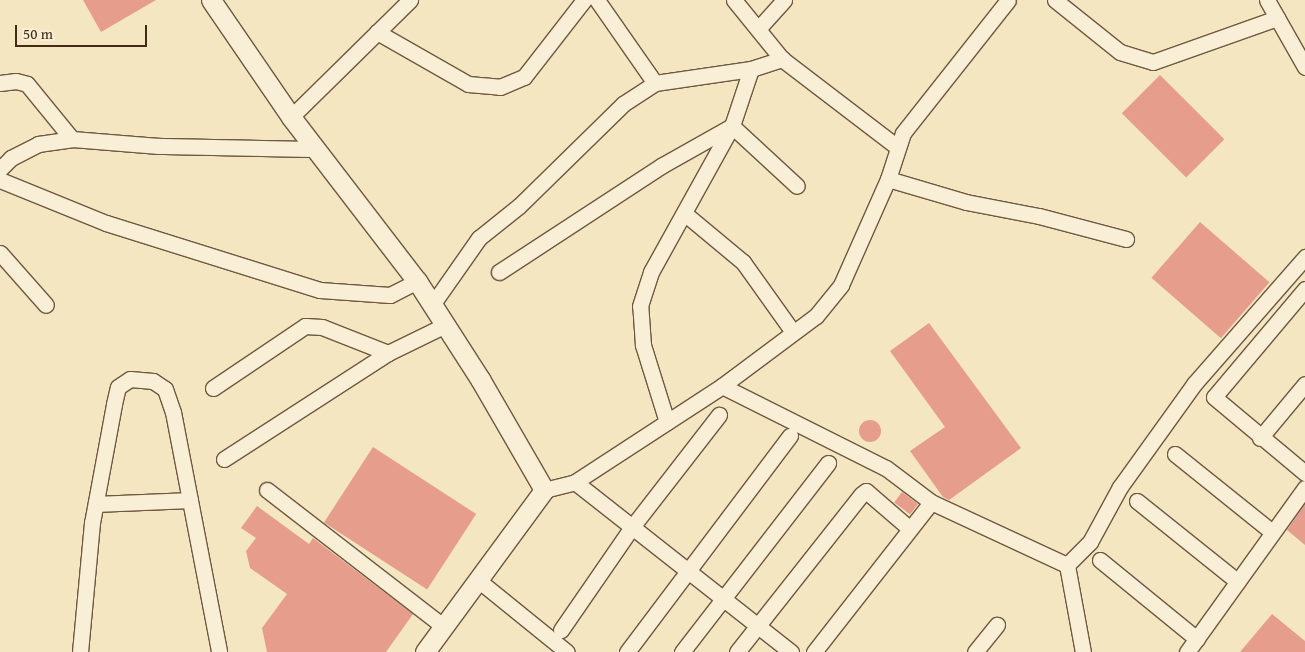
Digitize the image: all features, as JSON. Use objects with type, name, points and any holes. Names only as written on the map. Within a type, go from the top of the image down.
[{"type":"street","points":[[211,0],[291,117],[417,281],[444,326],[480,379],[544,490]]},
{"type":"street","points":[[291,117],[410,0]]},
{"type":"street","points":[[377,32],[468,84],[500,87],[524,77],[584,0]]},
{"type":"street","points":[[596,0],[655,83]]},
{"type":"street","points":[[734,0],[782,59],[897,147]]},
{"type":"street","points":[[758,28],[784,0]]},
{"type":"street","points":[[425,652],[544,490],[575,482],[722,386],[816,316],[841,285],[888,178],[903,133],[1008,0]]},
{"type":"street","points":[[1055,0],[1120,52],[1153,62],[1277,18]]},
{"type":"street","points":[[1267,0],[1305,67]]},
{"type":"street","points":[[432,305],[479,238],[520,206],[624,104],[655,83],[751,69],[782,59]]},
{"type":"street","points":[[667,422],[643,345],[640,306],[652,272],[732,126],[751,69]]},
{"type":"street","points":[[0,83],[16,81],[28,84],[72,139]]},
{"type":"street","points":[[732,126],[798,186]]},
{"type":"street","points":[[499,272],[662,166],[732,126]]},
{"type":"street","points":[[0,169],[11,158],[38,144],[72,139],[159,146],[315,148]]},
{"type":"street","points":[[888,178],[966,202],[1039,216],[1126,239]]},
{"type":"street","points":[[0,180],[106,223],[320,290],[390,295],[417,281]]},
{"type":"street","points":[[684,213],[743,262],[793,332]]},
{"type":"street","points":[[0,253],[46,305]]},
{"type":"street","points":[[1067,564],[1090,542],[1120,487],[1194,384],[1305,257]]},
{"type":"street","points":[[1305,289],[1214,397],[1260,438],[1305,473]]},
{"type":"street","points":[[213,388],[305,326],[322,327],[388,353]]},
{"type":"street","points":[[224,459],[388,353],[444,326]]},
{"type":"street","points":[[80,652],[96,504],[118,387],[130,378],[153,381],[164,390],[173,412],[219,652]]},
{"type":"street","points":[[1260,438],[1305,384]]},
{"type":"street","points":[[722,386],[886,468],[931,502],[1067,564]]},
{"type":"street","points":[[561,630],[632,527],[719,415]]},
{"type":"street","points":[[626,652],[790,436]]},
{"type":"street","points":[[1175,454],[1272,532]]},
{"type":"street","points":[[682,652],[828,463]]},
{"type":"street","points":[[575,482],[791,652]]},
{"type":"street","points":[[1187,652],[1305,488]]},
{"type":"street","points":[[267,490],[443,626]]},
{"type":"street","points":[[737,652],[866,491],[910,529]]},
{"type":"street","points":[[96,504],[190,500]]},
{"type":"street","points":[[1138,501],[1238,582]]},
{"type":"street","points":[[814,652],[931,502]]},
{"type":"street","points":[[1100,560],[1197,639]]},
{"type":"street","points":[[1067,564],[1083,652]]},
{"type":"street","points":[[478,580],[567,652]]},
{"type":"street","points":[[975,652],[997,625]]},
{"type":"building","points":[[83,0],[156,0],[101,32]]},
{"type":"building","points":[[1160,75],[1224,139],[1186,178],[1122,113]]},
{"type":"building","points":[[1200,222],[1269,282],[1221,338],[1151,278]]},
{"type":"building","points":[[929,323],[1021,448],[949,500],[943,497],[910,451],[945,427],[890,351]]},
{"type":"building","points":[[870,420],[878,423],[881,431],[878,439],[870,442],[862,439],[859,431],[862,423]]},
{"type":"building","points":[[373,447],[476,514],[427,589],[324,522]]},
{"type":"building","points":[[902,492],[918,504],[910,514],[894,502]]},
{"type":"building","points":[[1305,504],[1305,545],[1287,530]]},
{"type":"building","points":[[257,506],[309,544],[313,538],[413,614],[386,652],[267,652],[262,628],[287,594],[250,568],[246,551],[256,538],[241,528]]},
{"type":"building","points":[[1272,614],[1305,641],[1305,652],[1240,652]]}]
